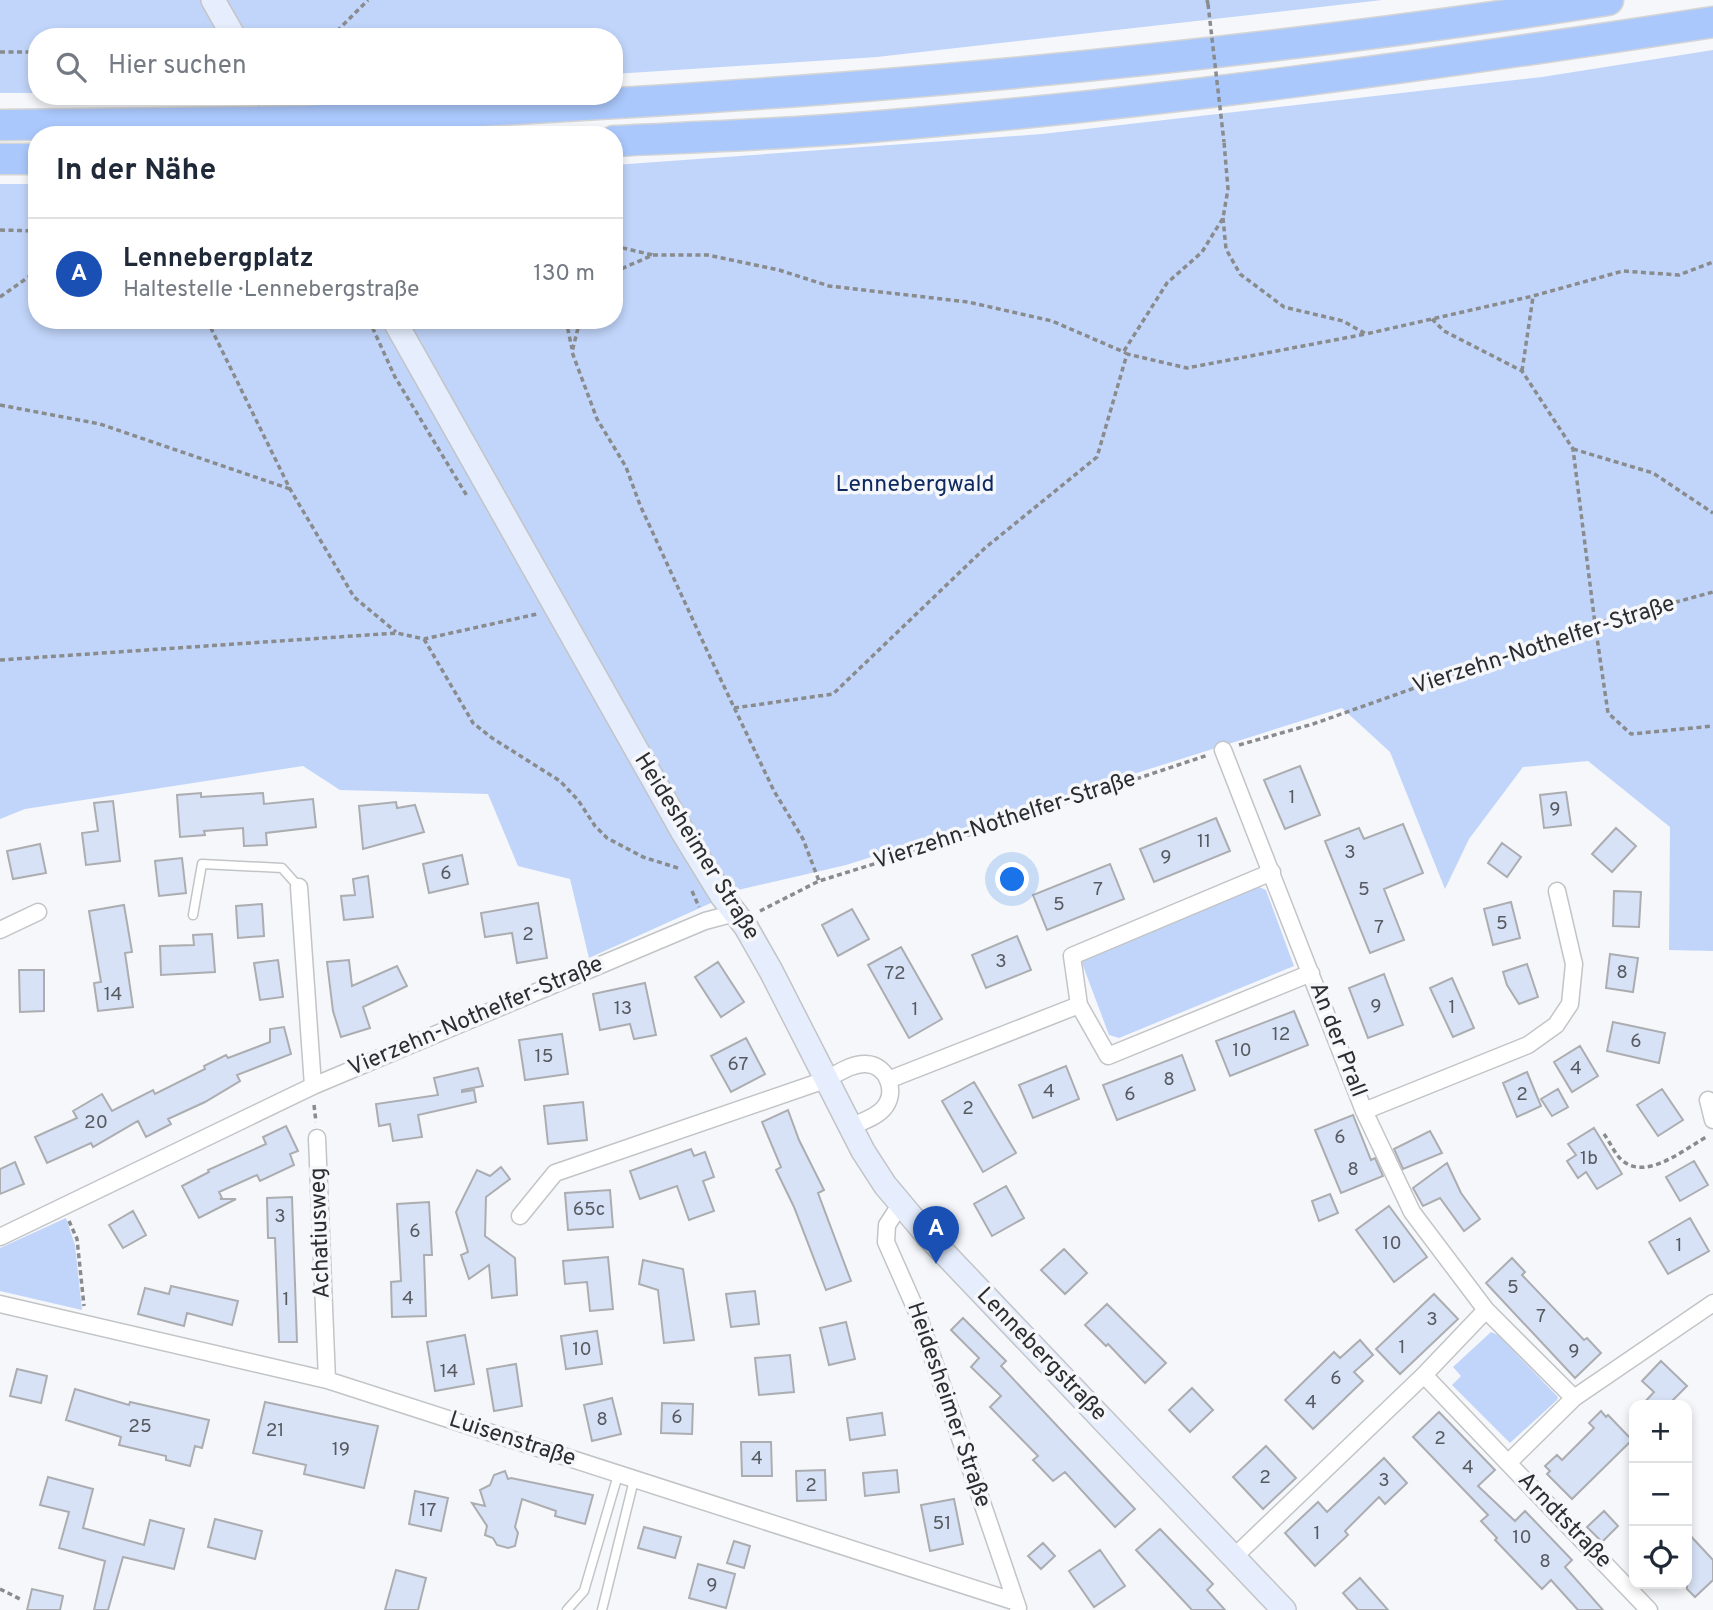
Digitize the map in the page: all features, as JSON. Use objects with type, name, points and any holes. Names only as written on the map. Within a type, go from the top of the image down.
[{"type":"highway","points":[[623,104],[864,86],[1209,52],[1512,15],[1608,0]]},
{"type":"highway","points":[[623,141],[868,127],[1199,95],[1522,52],[1713,22]]},
{"type":"highway","points":[[325,126],[608,105]]},
{"type":"highway","points":[[0,125],[252,122],[283,126]]},
{"type":"highway","points":[[0,159],[28,159]]},
{"type":"main road","points":[[213,0],[229,28]]},
{"type":"main road","points":[[276,105],[296,126]]},
{"type":"main road","name":"Heidesheimer Straße","points":[[399,329],[696,856],[746,927],[771,971],[825,1080]]},
{"type":"main road","name":"Lennebergstraße","points":[[825,1080],[863,1151],[900,1205],[1284,1610]]},
{"type":"street","name":"An der Prall","points":[[1223,750],[1364,1111],[1412,1212],[1486,1310],[1574,1398]]},
{"type":"street","points":[[1272,872],[1072,956],[1079,1004],[1108,1056],[1311,973]]},
{"type":"street","name":"Vierzehn-Nothelfer-Straße","points":[[299,887],[313,1086]]},
{"type":"street","points":[[1364,1111],[1528,1045],[1556,1025],[1570,1004],[1574,964],[1557,891]]},
{"type":"street","points":[[0,930],[38,912]]},
{"type":"street","name":"Vierzehn-Nothelfer-Straße","points":[[0,1237],[313,1086],[705,921],[735,913]]},
{"type":"street","points":[[888,1080],[1079,1004]]},
{"type":"street","points":[[520,1216],[555,1172],[825,1080],[851,1067],[866,1064],[880,1069],[891,1090],[886,1106],[850,1128]]},
{"type":"street","points":[[1709,1100],[1713,1120]]},
{"type":"street","name":"Achatiusweg","points":[[317,1138],[327,1380]]},
{"type":"street","name":"Heidesheimer Straße","points":[[900,1205],[887,1224],[886,1242],[917,1312],[1017,1606]]},
{"type":"street","points":[[1508,1463],[1574,1398],[1713,1303]]},
{"type":"street","name":"Luisenstraße","points":[[0,1304],[327,1380],[1017,1606]]},
{"type":"street","points":[[1233,1558],[1424,1375],[1486,1310]]},
{"type":"street","name":"Arndtstraße","points":[[1424,1375],[1649,1610]]},
{"type":"lane","points":[[193,915],[202,864],[282,868],[299,887]]},
{"type":"lane","points":[[567,1610],[584,1591],[618,1475]]},
{"type":"lane","points":[[602,1610],[634,1480]]},
{"type":"path","points":[[340,28],[368,0]]},
{"type":"path","points":[[1207,2],[1228,189],[1223,218],[1226,249],[1240,274],[1284,307],[1343,321],[1366,334]]},
{"type":"path","points":[[0,52],[28,52]]},
{"type":"path","points":[[734,708],[833,694],[985,548],[1097,457],[1125,353],[1167,283],[1202,252],[1223,218]]},
{"type":"path","points":[[0,230],[28,231]]},
{"type":"path","points":[[623,248],[653,255],[708,255],[779,270],[829,286],[968,302],[1052,321],[1125,353],[1187,368],[1366,334],[1533,296],[1623,271],[1679,275],[1713,262]]},
{"type":"path","points":[[623,268],[653,255]]},
{"type":"path","points":[[0,297],[28,277]]},
{"type":"path","points":[[1522,371],[1533,296]]},
{"type":"path","points":[[1432,319],[1444,331],[1522,371],[1573,449],[1608,713],[1630,734],[1713,726]]},
{"type":"path","points":[[211,329],[290,489],[354,597],[397,633]]},
{"type":"path","points":[[568,329],[572,352],[597,419],[626,467],[640,505],[734,708],[774,791],[803,839],[819,881]]},
{"type":"path","points":[[572,352],[578,329]]},
{"type":"path","points":[[0,405],[100,424],[290,489]]},
{"type":"path","points":[[1573,449],[1653,473],[1713,513]]},
{"type":"path","name":"Vierzehn-Nothelfer-Straße","points":[[735,913],[757,912],[819,881],[971,834],[1223,750],[1314,724],[1595,624],[1713,592]]},
{"type":"path","points":[[0,660],[397,633],[424,639],[557,612]]},
{"type":"path","points":[[424,639],[473,723],[560,781],[607,838],[643,857],[683,869]]},
{"type":"path","name":"Achatiusweg","points":[[313,1086],[317,1138]]},
{"type":"path","points":[[1604,1134],[1623,1161],[1639,1168],[1651,1167],[1713,1133]]},
{"type":"path","points":[[63,1206],[77,1239],[86,1324]]},
{"type":"path","points":[[0,1589],[20,1599]]},
{"type":"green space","points":[[0,0],[1382,0],[877,57],[623,73],[623,28],[28,28],[28,93],[0,93]]},
{"type":"green space","name":"Lennebergwald","points":[[1713,50],[1713,951],[1669,950],[1670,827],[1588,761],[1523,767],[1469,839],[1445,889],[1390,752],[1342,708],[846,865],[742,889],[589,958],[570,879],[518,866],[488,794],[340,790],[303,766],[25,809],[0,819],[0,184],[28,184],[28,329],[623,329],[623,164],[1042,134],[1542,77]]},
{"type":"green space","points":[[1259,887],[1266,890],[1294,966],[1119,1038],[1109,1035],[1082,963],[1089,954]]},
{"type":"green space","points":[[66,1218],[75,1245],[82,1310],[0,1291],[0,1248]]},
{"type":"green space","points":[[1491,1332],[1498,1335],[1558,1397],[1510,1443],[1452,1385],[1461,1376],[1453,1367]]},
{"type":"building","points":[[1300,766],[1320,815],[1285,829],[1264,780]]},
{"type":"building","points":[[1566,792],[1571,825],[1544,828],[1540,795]]},
{"type":"building","points":[[201,793],[201,797],[263,793],[264,804],[313,799],[316,827],[266,833],[267,845],[244,846],[243,828],[204,831],[205,835],[180,837],[177,795]]},
{"type":"building","points":[[113,801],[120,861],[86,865],[82,833],[98,831],[94,803]]},
{"type":"building","points":[[396,802],[397,808],[415,805],[424,832],[363,849],[359,806]]},
{"type":"building","points":[[1216,818],[1230,851],[1154,882],[1140,849]]},
{"type":"building","points":[[1403,824],[1423,873],[1384,889],[1404,940],[1370,953],[1325,841],[1359,828],[1364,839]]},
{"type":"building","points":[[1616,828],[1636,846],[1612,872],[1592,854]]},
{"type":"building","points":[[1502,843],[1521,857],[1507,877],[1488,863]]},
{"type":"building","points":[[40,844],[46,873],[13,879],[7,851]]},
{"type":"building","points":[[462,855],[468,884],[429,893],[423,864]]},
{"type":"building","points":[[182,858],[186,893],[159,896],[155,861]]},
{"type":"building","points":[[1110,864],[1124,899],[1047,930],[1033,895]]},
{"type":"building","points":[[368,876],[373,917],[344,920],[341,896],[355,895],[353,879]]},
{"type":"building","points":[[1614,891],[1641,892],[1639,927],[1613,926]]},
{"type":"building","points":[[1511,902],[1520,938],[1493,945],[1484,909]]},
{"type":"building","points":[[538,903],[547,958],[517,963],[512,933],[485,937],[481,913]]},
{"type":"building","points":[[262,904],[264,936],[238,938],[236,906]]},
{"type":"building","points":[[124,905],[132,952],[125,953],[133,1007],[98,1011],[94,983],[101,982],[89,911]]},
{"type":"building","points":[[852,909],[869,939],[838,956],[822,925]]},
{"type":"building","points":[[212,934],[215,972],[161,975],[160,946],[194,945],[193,935]]},
{"type":"building","points":[[1017,936],[1031,970],[986,988],[972,955]]},
{"type":"building","points":[[901,947],[942,1019],[909,1038],[868,965]]},
{"type":"building","points":[[1610,954],[1638,958],[1633,992],[1606,988]]},
{"type":"building","points":[[278,960],[283,997],[260,1000],[254,963]]},
{"type":"building","points":[[349,960],[352,986],[397,966],[407,986],[363,1007],[370,1028],[341,1037],[333,1011],[327,962]]},
{"type":"building","points":[[718,962],[744,1002],[721,1017],[695,977]]},
{"type":"building","points":[[1527,964],[1538,997],[1519,1004],[1507,985],[1503,972]]},
{"type":"building","points":[[19,970],[44,970],[44,1011],[20,1012]]},
{"type":"building","points":[[1384,974],[1403,1025],[1368,1038],[1349,988]]},
{"type":"building","points":[[1452,978],[1474,1028],[1453,1037],[1430,988]]},
{"type":"building","points":[[645,983],[656,1035],[634,1039],[630,1024],[600,1030],[593,994]]},
{"type":"building","points":[[1294,1011],[1308,1045],[1230,1076],[1216,1041]]},
{"type":"building","points":[[1613,1022],[1665,1033],[1659,1063],[1607,1051]]},
{"type":"building","points":[[284,1027],[291,1054],[237,1075],[240,1081],[205,1102],[168,1119],[171,1124],[146,1137],[138,1121],[93,1147],[91,1143],[47,1163],[35,1137],[77,1118],[73,1111],[102,1094],[112,1111],[153,1090],[155,1094],[205,1069],[204,1066],[226,1055],[228,1058],[270,1042],[270,1029]]},
{"type":"building","points":[[562,1034],[568,1074],[525,1080],[519,1040]]},
{"type":"building","points":[[746,1038],[765,1074],[731,1092],[711,1056]]},
{"type":"building","points":[[1580,1046],[1598,1076],[1572,1092],[1554,1062]]},
{"type":"building","points":[[1182,1055],[1195,1090],[1117,1120],[1103,1085]]},
{"type":"building","points":[[1066,1066],[1079,1099],[1033,1118],[1019,1085]]},
{"type":"building","points":[[478,1068],[483,1086],[462,1090],[474,1090],[476,1102],[418,1115],[422,1137],[393,1141],[390,1124],[379,1126],[376,1104],[438,1095],[434,1078]]},
{"type":"building","points":[[1527,1072],[1541,1106],[1517,1117],[1503,1083]]},
{"type":"building","points":[[974,1082],[1016,1153],[983,1172],[942,1101]]},
{"type":"building","points":[[1558,1089],[1568,1107],[1552,1116],[1541,1099]]},
{"type":"building","points":[[1662,1089],[1683,1120],[1658,1136],[1637,1105]]},
{"type":"building","points":[[583,1102],[587,1140],[548,1144],[544,1106]]},
{"type":"building","points":[[788,1110],[799,1140],[824,1190],[818,1193],[851,1281],[826,1290],[794,1207],[776,1170],[781,1167],[762,1122]]},
{"type":"building","points":[[1353,1115],[1371,1160],[1375,1158],[1383,1176],[1341,1193],[1315,1130]]},
{"type":"building","points":[[286,1126],[298,1151],[290,1154],[294,1165],[260,1181],[257,1175],[219,1192],[222,1198],[220,1199],[236,1199],[199,1218],[182,1186],[209,1172],[208,1170],[266,1144],[263,1137]]},
{"type":"building","points":[[1594,1128],[1622,1174],[1597,1189],[1586,1172],[1578,1178],[1567,1161],[1576,1155],[1568,1144]]},
{"type":"building","points":[[1430,1131],[1442,1153],[1403,1169],[1394,1149]]},
{"type":"building","points":[[691,1149],[694,1156],[705,1152],[714,1177],[703,1181],[714,1211],[689,1220],[677,1186],[640,1199],[630,1171]]},
{"type":"building","points":[[1694,1161],[1708,1185],[1680,1201],[1666,1177]]},
{"type":"building","points":[[15,1162],[24,1184],[0,1194],[0,1169]]},
{"type":"building","points":[[1447,1163],[1461,1193],[1480,1219],[1464,1231],[1440,1198],[1423,1206],[1413,1188]]},
{"type":"building","points":[[501,1167],[510,1179],[486,1197],[485,1236],[515,1258],[517,1295],[492,1298],[489,1265],[469,1279],[461,1255],[468,1252],[456,1212],[477,1170],[490,1176]]},
{"type":"building","points":[[1006,1186],[1024,1218],[992,1236],[974,1204]]},
{"type":"building","points":[[610,1190],[613,1227],[568,1230],[565,1193]]},
{"type":"building","points":[[1330,1194],[1338,1213],[1319,1221],[1312,1201]]},
{"type":"building","points":[[292,1197],[297,1342],[279,1342],[275,1238],[268,1238],[267,1198]]},
{"type":"building","points":[[429,1202],[432,1255],[424,1255],[426,1316],[392,1317],[391,1282],[401,1281],[397,1204]]},
{"type":"building","points":[[1389,1206],[1427,1257],[1394,1282],[1356,1230]]},
{"type":"building","points":[[133,1211],[146,1235],[123,1248],[109,1225]]},
{"type":"building","points":[[1690,1218],[1709,1251],[1668,1274],[1649,1242]]},
{"type":"building","points":[[1064,1249],[1087,1273],[1065,1294],[1041,1270]]},
{"type":"building","points":[[608,1257],[613,1309],[590,1311],[587,1282],[565,1284],[563,1261]]},
{"type":"building","points":[[1512,1258],[1525,1272],[1522,1275],[1584,1340],[1587,1338],[1601,1353],[1575,1378],[1486,1283]]},
{"type":"building","points":[[643,1260],[683,1269],[694,1340],[664,1343],[658,1290],[639,1284]]},
{"type":"building","points":[[171,1286],[238,1301],[232,1325],[187,1313],[184,1326],[138,1314],[145,1288],[169,1294]]},
{"type":"building","points":[[755,1291],[759,1324],[731,1327],[726,1294]]},
{"type":"building","points":[[1434,1294],[1458,1319],[1400,1374],[1376,1349]]},
{"type":"building","points":[[1107,1304],[1166,1363],[1145,1383],[1108,1344],[1106,1346],[1085,1325]]},
{"type":"building","points":[[963,1318],[1006,1361],[1001,1366],[1135,1509],[1115,1527],[1065,1472],[1053,1481],[1033,1460],[1038,1456],[990,1407],[1001,1396],[971,1367],[979,1358],[951,1330]]},
{"type":"building","points":[[846,1322],[855,1359],[829,1365],[820,1328]]},
{"type":"building","points":[[597,1331],[602,1364],[566,1369],[561,1336]]},
{"type":"building","points":[[465,1335],[474,1384],[435,1391],[427,1342]]},
{"type":"building","points":[[1360,1340],[1373,1355],[1354,1372],[1363,1381],[1313,1429],[1285,1400],[1334,1352],[1340,1358]]},
{"type":"building","points":[[790,1355],[794,1392],[759,1395],[755,1358]]},
{"type":"building","points":[[1661,1361],[1687,1386],[1673,1400],[1647,1400],[1654,1392],[1642,1381]]},
{"type":"building","points":[[516,1364],[522,1406],[494,1411],[487,1369]]},
{"type":"building","points":[[17,1369],[47,1376],[41,1403],[10,1396]]},
{"type":"building","points":[[1192,1388],[1213,1410],[1190,1432],[1169,1410]]},
{"type":"building","points":[[75,1389],[129,1405],[130,1402],[209,1420],[202,1448],[195,1446],[190,1466],[166,1460],[166,1456],[119,1445],[121,1437],[66,1420]]},
{"type":"building","points":[[612,1398],[621,1434],[592,1441],[584,1405]]},
{"type":"building","points":[[265,1402],[378,1426],[364,1488],[304,1474],[306,1465],[253,1453]]},
{"type":"building","points":[[662,1403],[693,1404],[692,1434],[661,1433]]},
{"type":"building","points":[[1601,1411],[1629,1437],[1629,1443],[1572,1499],[1547,1474],[1550,1471],[1545,1466],[1557,1455],[1562,1460],[1594,1428],[1589,1423]]},
{"type":"building","points":[[1439,1412],[1495,1470],[1478,1486],[1515,1521],[1525,1511],[1572,1560],[1565,1567],[1603,1610],[1578,1610],[1551,1580],[1542,1589],[1495,1540],[1497,1538],[1481,1521],[1488,1515],[1413,1437]]},
{"type":"building","points":[[882,1413],[885,1435],[850,1440],[847,1418]]},
{"type":"building","points":[[741,1442],[771,1442],[772,1476],[742,1476]]},
{"type":"building","points":[[1266,1446],[1296,1478],[1263,1509],[1233,1477]]},
{"type":"building","points":[[1384,1458],[1407,1483],[1385,1504],[1379,1497],[1345,1531],[1348,1535],[1315,1566],[1285,1533],[1318,1502],[1327,1512]]},
{"type":"building","points":[[825,1470],[826,1500],[797,1501],[796,1471]]},
{"type":"building","points":[[897,1470],[899,1492],[865,1496],[863,1473]]},
{"type":"building","points":[[505,1471],[508,1479],[593,1495],[585,1524],[555,1516],[556,1511],[522,1499],[515,1527],[518,1533],[515,1546],[508,1548],[497,1545],[493,1538],[485,1535],[487,1526],[472,1503],[485,1506],[480,1490],[490,1485],[494,1475]]},
{"type":"building","points":[[48,1477],[93,1489],[83,1528],[144,1545],[150,1520],[184,1529],[174,1569],[123,1557],[108,1610],[94,1610],[105,1561],[59,1548],[69,1512],[40,1505]]},
{"type":"building","points":[[415,1491],[448,1498],[441,1531],[409,1524]]},
{"type":"building","points":[[954,1499],[963,1544],[930,1551],[921,1505]]},
{"type":"building","points":[[1604,1511],[1618,1526],[1602,1542],[1587,1527]]},
{"type":"building","points":[[215,1519],[262,1531],[255,1559],[208,1547]]},
{"type":"building","points":[[644,1527],[681,1537],[675,1558],[638,1548]]},
{"type":"building","points":[[1160,1529],[1213,1584],[1207,1590],[1225,1610],[1192,1610],[1136,1550]]},
{"type":"building","points":[[1692,1537],[1713,1560],[1713,1580],[1695,1597],[1687,1589],[1692,1589]]},
{"type":"building","points":[[734,1541],[750,1546],[744,1568],[727,1563]]},
{"type":"building","points":[[1043,1543],[1055,1556],[1041,1569],[1028,1556]]},
{"type":"building","points":[[1100,1550],[1125,1586],[1094,1607],[1069,1571]]},
{"type":"building","points":[[698,1564],[735,1574],[726,1608],[689,1598]]},
{"type":"building","points":[[396,1570],[426,1578],[418,1610],[385,1610]]},
{"type":"building","points":[[1360,1578],[1388,1610],[1358,1610],[1343,1593]]},
{"type":"building","points":[[32,1589],[63,1596],[60,1610],[27,1610]]},
{"type":"place","name":"Lennebergplatz","points":[[936,1264]]}]
